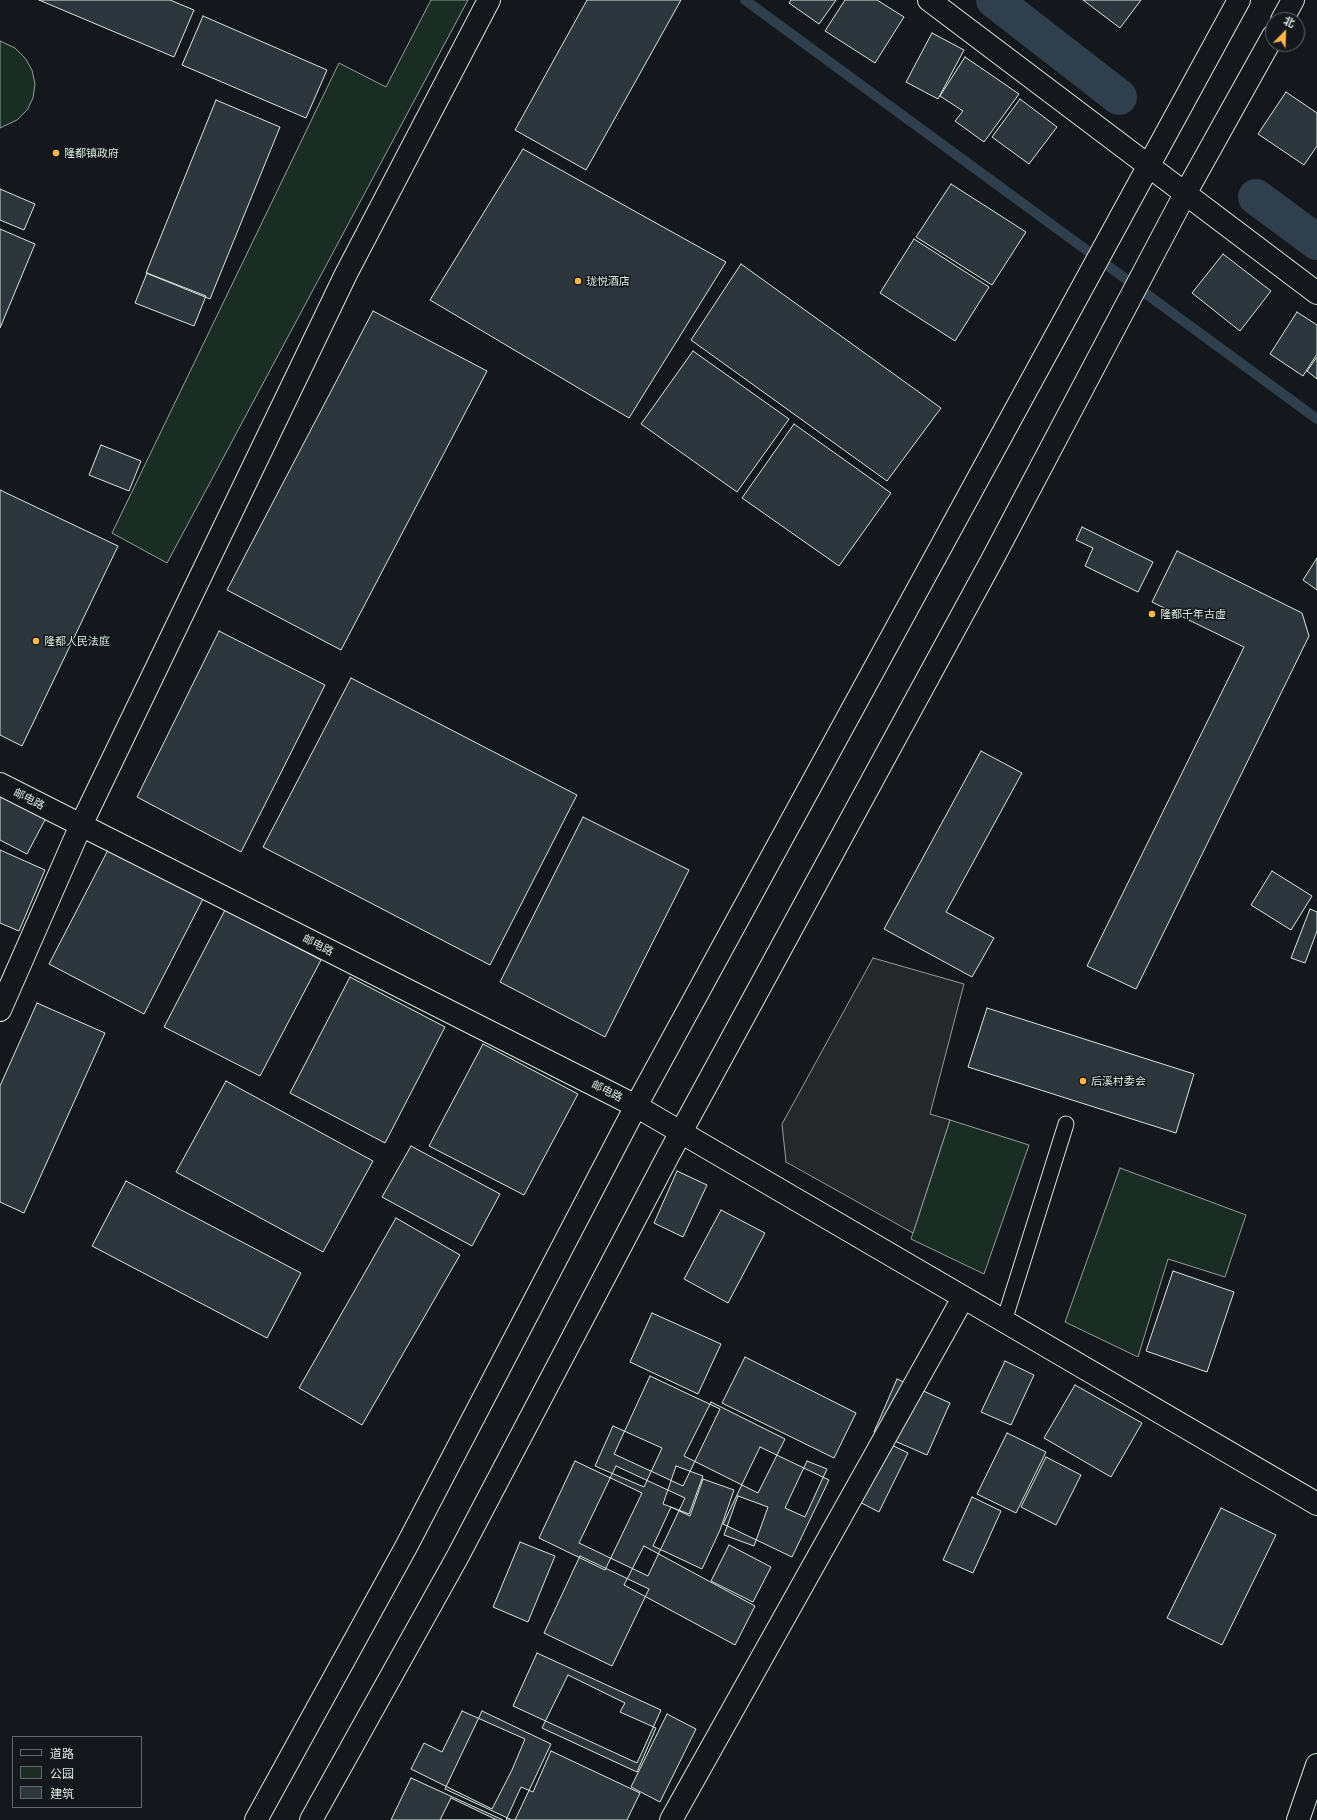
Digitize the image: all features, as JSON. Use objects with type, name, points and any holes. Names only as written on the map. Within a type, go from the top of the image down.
[{"type":"main road","points":[[0,1010],[81,825],[346,274],[489,0]]},
{"type":"main road","points":[[929,0],[1317,293]]},
{"type":"main road","points":[[256,1820],[406,1547],[636,1106],[1239,0]]},
{"type":"main road","points":[[1286,12],[1293,0]]},
{"type":"main road","points":[[311,1820],[458,1556],[681,1132],[992,560],[1185,194],[1265,50]]},
{"type":"main road","name":"邮电路","points":[[0,784],[636,1106],[1317,1504]]},
{"type":"main road","points":[[671,1820],[963,1298]]},
{"type":"main road","points":[[1298,1820],[1317,1765]]},
{"type":"lane","points":[[1004,1321],[1066,1124]]},
{"type":"green space","points":[[431,0],[468,0],[167,563],[112,533],[339,63],[386,87]]},
{"type":"green space","points":[[0,41],[15,48],[25,58],[32,70],[35,84],[33,98],[27,110],[17,120],[0,128]]},
{"type":"green space","points":[[950,1120],[1029,1145],[984,1274],[911,1239]]},
{"type":"green space","points":[[1120,1168],[1246,1215],[1225,1277],[1168,1259],[1138,1357],[1065,1322]]},
{"type":"shaded area","points":[[873,958],[964,984],[930,1114],[950,1120],[913,1233],[786,1162],[782,1124]]},
{"type":"building","points":[[39,0],[170,0],[194,10],[174,57]]},
{"type":"building","points":[[587,0],[681,0],[586,170],[515,130]]},
{"type":"building","points":[[791,0],[836,0],[819,24],[789,3]]},
{"type":"building","points":[[845,0],[877,0],[904,17],[875,63],[825,31]]},
{"type":"building","points":[[1083,0],[1141,0],[1120,28]]},
{"type":"building","points":[[203,16],[327,70],[306,118],[182,65]]},
{"type":"building","points":[[932,33],[964,50],[938,99],[906,82]]},
{"type":"building","points":[[965,57],[1019,94],[984,142],[955,121],[963,111],[940,96]]},
{"type":"building","points":[[1286,92],[1317,113],[1317,146],[1304,165],[1258,134]]},
{"type":"building","points":[[1020,99],[1057,127],[1029,164],[992,137]]},
{"type":"building","points":[[216,100],[280,127],[210,299],[146,273]]},
{"type":"building","name":"珑悦酒店","points":[[523,149],[726,262],[629,418],[430,300]]},
{"type":"building","points":[[951,184],[1026,232],[992,285],[916,237]]},
{"type":"building","points":[[0,189],[35,204],[24,230],[0,220]]},
{"type":"building","points":[[0,229],[35,244],[0,328]]},
{"type":"building","points":[[914,239],[989,287],[955,341],[880,293]]},
{"type":"building","points":[[1223,254],[1271,291],[1240,331],[1192,293]]},
{"type":"building","points":[[741,264],[941,408],[887,481],[691,340]]},
{"type":"building","points":[[147,273],[206,296],[194,326],[135,303]]},
{"type":"building","points":[[373,311],[487,371],[341,650],[227,590]]},
{"type":"building","points":[[1297,312],[1317,325],[1317,354],[1303,376],[1270,354]]},
{"type":"building","points":[[693,351],[789,419],[737,492],[641,424]]},
{"type":"building","points":[[1317,357],[1317,379],[1307,371]]},
{"type":"building","points":[[794,424],[891,493],[839,566],[742,498]]},
{"type":"building","points":[[101,445],[141,461],[129,491],[89,475]]},
{"type":"building","name":"隆都人民法庭","points":[[0,490],[118,546],[22,746],[0,735]]},
{"type":"building","points":[[1082,527],[1153,562],[1138,592],[1085,566],[1093,548],[1076,540]]},
{"type":"building","points":[[1177,551],[1302,613],[1309,636],[1136,989],[1087,966],[1244,647],[1152,602]]},
{"type":"building","points":[[1317,558],[1317,590],[1303,580]]},
{"type":"building","points":[[219,631],[325,685],[241,852],[137,797]]},
{"type":"building","points":[[351,678],[577,795],[490,965],[263,847]]},
{"type":"building","points":[[981,751],[1022,773],[946,912],[994,938],[972,977],[884,929]]},
{"type":"building","points":[[0,792],[47,816],[27,854],[0,840]]},
{"type":"building","points":[[583,817],[689,870],[605,1037],[500,982]]},
{"type":"building","points":[[109,848],[204,897],[144,1014],[49,964]]},
{"type":"building","points":[[0,850],[45,870],[19,931],[0,923]]},
{"type":"building","points":[[1272,871],[1312,896],[1291,930],[1251,905]]},
{"type":"building","points":[[1310,909],[1317,912],[1317,931],[1305,963],[1291,958]]},
{"type":"building","points":[[225,910],[321,960],[260,1076],[164,1027]]},
{"type":"building","points":[[350,977],[445,1027],[385,1143],[290,1093]]},
{"type":"building","points":[[37,1003],[105,1033],[24,1213],[0,1202],[0,1086]]},
{"type":"building","points":[[987,1008],[1194,1074],[1176,1133],[968,1067]]},
{"type":"building","points":[[483,1044],[578,1094],[524,1195],[429,1146]]},
{"type":"building","points":[[226,1081],[373,1161],[323,1252],[176,1172]]},
{"type":"building","points":[[411,1146],[500,1194],[472,1246],[382,1197]]},
{"type":"building","points":[[677,1171],[707,1185],[683,1237],[654,1223]]},
{"type":"building","points":[[126,1181],[301,1273],[267,1338],[92,1246]]},
{"type":"building","points":[[721,1210],[765,1233],[728,1303],[684,1279]]},
{"type":"building","points":[[396,1218],[460,1255],[362,1425],[299,1388]]},
{"type":"building","points":[[1173,1271],[1234,1292],[1207,1372],[1146,1351]]},
{"type":"building","points":[[652,1313],[721,1344],[698,1394],[630,1362]]},
{"type":"building","points":[[745,1357],[856,1413],[834,1458],[722,1403]]},
{"type":"building","points":[[1005,1361],[1034,1375],[1011,1425],[981,1412]]},
{"type":"building","points":[[650,1376],[720,1409],[683,1486],[614,1454]]},
{"type":"building","points":[[897,1379],[950,1403],[927,1455],[874,1432]]},
{"type":"building","points":[[1075,1385],[1142,1423],[1111,1477],[1044,1438]]},
{"type":"building","points":[[711,1402],[785,1439],[758,1493],[684,1456]]},
{"type":"building","points":[[613,1426],[662,1448],[644,1487],[595,1466]]},
{"type":"building","points":[[1007,1433],[1046,1452],[1016,1513],[977,1494]]},
{"type":"building","points":[[873,1436],[908,1453],[879,1512],[844,1494]]},
{"type":"building","points":[[760,1447],[829,1480],[792,1557],[723,1524]]},
{"type":"building","points":[[1046,1457],[1081,1475],[1056,1525],[1021,1507]]},
{"type":"building","points":[[575,1461],[642,1493],[605,1570],[539,1538]]},
{"type":"building","points":[[807,1461],[827,1469],[805,1517],[785,1508]]},
{"type":"building","points":[[616,1466],[685,1498],[648,1576],[579,1543]]},
{"type":"building","points":[[676,1466],[703,1476],[689,1514],[663,1504]]},
{"type":"building","points":[[703,1479],[734,1490],[720,1530],[702,1569],[653,1546],[671,1507],[690,1516]]},
{"type":"building","points":[[738,1496],[768,1507],[754,1546],[724,1535]]},
{"type":"building","points":[[972,1497],[1001,1511],[973,1573],[943,1560]]},
{"type":"building","points":[[1221,1508],[1276,1535],[1222,1645],[1167,1618]]},
{"type":"building","points":[[520,1542],[555,1556],[528,1622],[493,1607]]},
{"type":"building","points":[[729,1545],[771,1567],[753,1602],[711,1581]]},
{"type":"building","points":[[644,1546],[755,1606],[735,1645],[624,1585]]},
{"type":"building","points":[[580,1556],[649,1589],[612,1666],[544,1633]]},
{"type":"building","points":[[537,1653],[661,1710],[637,1763],[513,1706]]},
{"type":"building","points":[[568,1675],[625,1703],[620,1712],[656,1728],[637,1772],[542,1728]]},
{"type":"building","points":[[462,1711],[525,1739],[512,1770],[492,1809],[411,1769],[424,1743],[442,1752]]},
{"type":"building","points":[[482,1711],[551,1744],[515,1820],[512,1820],[445,1789]]},
{"type":"building","points":[[667,1714],[696,1729],[660,1802],[631,1787]]},
{"type":"building","points":[[551,1751],[640,1793],[627,1820],[506,1820],[521,1787],[533,1792]]},
{"type":"building","points":[[411,1778],[503,1820],[391,1820]]},
{"type":"building","points":[[451,1798],[497,1820],[440,1820]]},
{"type":"waterway","points":[[745,0],[1317,419]]},
{"type":"waterway","points":[[994,0],[1119,97]]},
{"type":"waterway","points":[[1256,197],[1317,242]]},
{"type":"place","name":"隆都镇政府","points":[[56,153]]},
{"type":"place","name":"珑悦酒店","points":[[578,281]]},
{"type":"place","name":"隆都千年古虚","points":[[1152,614]]},
{"type":"place","name":"隆都人民法庭","points":[[36,641]]},
{"type":"place","name":"后溪村委会","points":[[1083,1081]]}]
